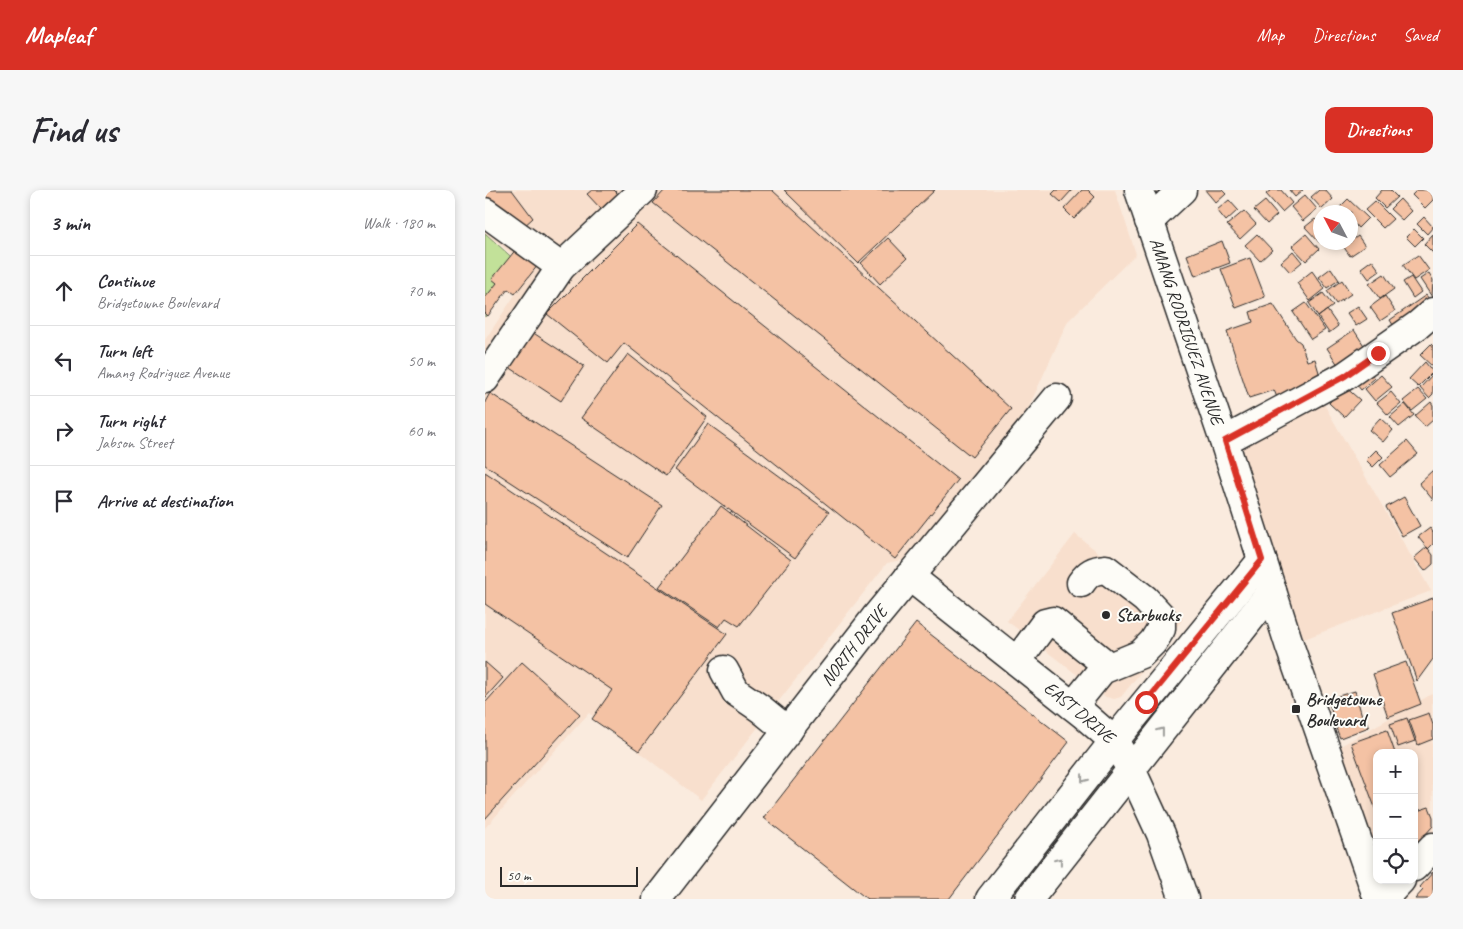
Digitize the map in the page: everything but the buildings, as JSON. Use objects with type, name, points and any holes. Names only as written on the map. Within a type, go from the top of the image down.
[{"type":"street","points":[[485,378],[561,267],[643,190]]},
{"type":"street","name":"AMANG RODRIGUEZ AVENUE","points":[[1139,190],[1225,441],[1272,591],[1378,899]]},
{"type":"street","points":[[1149,221],[1182,190]]},
{"type":"street","points":[[485,212],[561,267]]},
{"type":"street","points":[[1225,441],[1345,376],[1418,325],[1433,312]]},
{"type":"street","name":"NORTH DRIVE","points":[[657,899],[909,576],[1057,398]]},
{"type":"street","points":[[990,899],[1114,740],[1262,560]]},
{"type":"street","points":[[1073,706],[1102,670],[1141,654],[1153,642],[1161,629],[1161,616],[1145,599],[1106,569],[1096,570],[1088,574],[1081,583]]},
{"type":"street","name":"EAST DRIVE","points":[[909,576],[1114,740],[1131,769],[1161,834],[1184,899]]},
{"type":"street","points":[[1029,899],[1272,591]]},
{"type":"street","points":[[1017,661],[1045,623],[1053,622],[1108,666]]},
{"type":"street","points":[[724,670],[736,692],[788,731]]},
{"type":"street","points":[[1418,863],[1433,847]]},
{"type":"street","points":[[1383,899],[1397,884]]},
{"type":"shaded area","points":[[485,190],[1115,190],[1136,254],[1068,321],[1027,411],[906,559],[887,563],[701,800],[589,713],[485,828],[485,340],[531,271],[485,232]]},
{"type":"shaded area","points":[[1321,399],[1431,591],[1304,639],[1238,441]]},
{"type":"shaded area","points":[[1075,534],[1183,619],[1121,697],[1114,699],[1106,697],[1007,621]]},
{"type":"shaded area","points":[[1432,694],[1433,833],[1418,849],[1418,749],[1373,749],[1373,839],[1337,748]]},
{"type":"green space","points":[[485,233],[519,264],[485,317]]},
{"type":"place","name":"Starbucks","points":[[1106,615]]},
{"type":"place","name":"Bridgetowne Boulevard","points":[[1296,709]]},
{"type":"route","points":[[1146,702],[1262,560],[1225,441],[1345,376],[1378,353]]}]
